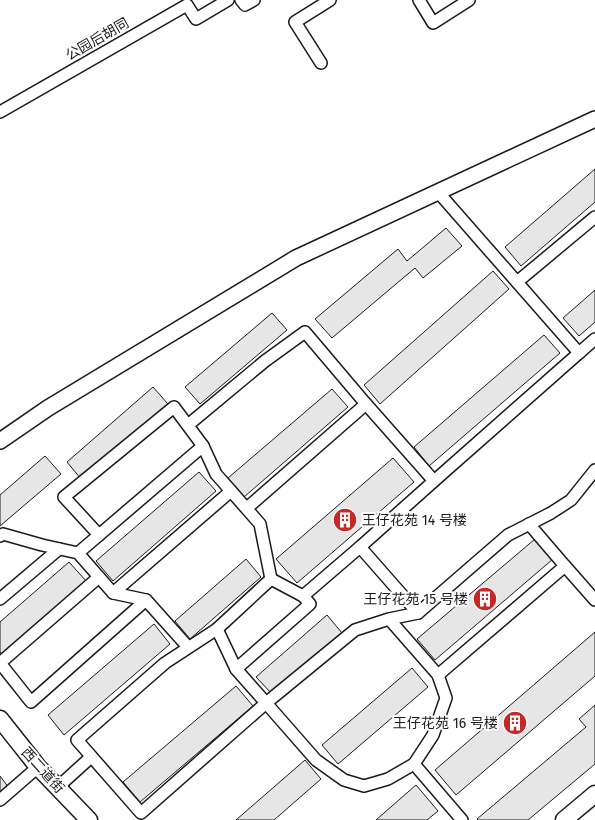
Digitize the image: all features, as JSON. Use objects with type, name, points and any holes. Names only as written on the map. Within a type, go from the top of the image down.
[{"type":"main road","name":"西二道街","points":[[0,719],[38,768],[89,820]]},
{"type":"main road","points":[[564,820],[595,794]]},
{"type":"street","name":"公园后胡同","points":[[0,112],[187,5],[196,19],[228,0]]},
{"type":"street","points":[[242,0],[245,5],[254,0]]},
{"type":"street","points":[[321,63],[295,22],[330,0]]},
{"type":"street","points":[[419,0],[433,22],[469,0]]},
{"type":"street","points":[[0,441],[56,403],[296,258],[595,119]]},
{"type":"street","points":[[438,192],[579,353]]},
{"type":"street","points":[[517,282],[595,217]]},
{"type":"street","points":[[188,425],[265,361],[305,332],[434,481]]},
{"type":"street","points":[[303,596],[595,339]]},
{"type":"street","points":[[246,508],[366,404]]},
{"type":"street","points":[[98,536],[64,497],[174,407],[203,446],[216,474],[260,524],[271,579]]},
{"type":"street","points":[[78,553],[203,446]]},
{"type":"street","points":[[271,579],[217,628],[164,663],[77,740],[142,813],[266,703],[355,630],[389,619],[418,613],[508,535],[552,513],[571,500],[595,470]]},
{"type":"street","points":[[113,593],[231,491]]},
{"type":"street","points":[[529,524],[595,600]]},
{"type":"street","points":[[0,536],[3,534],[78,553],[113,593],[146,600],[188,648]]},
{"type":"street","points":[[360,547],[418,613]]},
{"type":"street","points":[[0,600],[59,549]]},
{"type":"street","points":[[438,675],[566,566]]},
{"type":"street","points":[[99,577],[0,663],[31,702],[146,600]]},
{"type":"street","points":[[236,669],[310,604],[303,596],[271,579]]},
{"type":"street","points":[[217,628],[236,669],[316,760],[344,780],[364,786],[388,779],[414,764],[434,735],[446,698],[438,675],[389,619]]},
{"type":"street","points":[[58,787],[92,757]]},
{"type":"street","points":[[414,764],[462,820]]},
{"type":"street","points":[[0,800],[38,768]]},
{"type":"building","points":[[595,169],[595,202],[521,266],[505,247]]},
{"type":"building","points":[[446,228],[462,246],[423,278],[415,268],[332,338],[315,319],[398,249],[407,261]]},
{"type":"building","points":[[493,271],[509,289],[380,404],[364,385]]},
{"type":"building","points":[[595,290],[595,322],[579,336],[563,318]]},
{"type":"building","points":[[272,313],[287,330],[200,404],[185,387]]},
{"type":"building","points":[[544,335],[560,353],[429,466],[414,447]]},
{"type":"building","points":[[153,387],[168,404],[81,479],[67,462]]},
{"type":"building","points":[[332,389],[348,407],[244,497],[228,478]]},
{"type":"building","points":[[45,456],[61,474],[0,526],[0,495]]},
{"type":"building","name":"王仔花苑 14 号楼","points":[[393,458],[414,482],[297,583],[276,559]]},
{"type":"building","points":[[199,472],[216,491],[113,581],[96,561]]},
{"type":"building","name":"王仔花苑 15 号楼","points":[[535,539],[553,559],[435,660],[417,639]]},
{"type":"building","points":[[246,559],[261,577],[190,639],[175,621]]},
{"type":"building","points":[[69,562],[87,582],[3,655],[0,652],[0,622]]},
{"type":"building","points":[[327,615],[342,633],[272,694],[256,677]]},
{"type":"building","points":[[154,624],[170,644],[64,735],[48,715]]},
{"type":"building","name":"王仔花苑 16 号楼","points":[[595,632],[595,676],[456,795],[435,770]]},
{"type":"building","points":[[412,668],[428,687],[338,764],[322,745]]},
{"type":"building","points":[[236,686],[253,706],[140,802],[123,782]]},
{"type":"building","points":[[595,705],[595,764],[528,820],[477,819],[586,727],[579,719]]},
{"type":"building","points":[[305,760],[321,779],[274,820],[236,820]]},
{"type":"building","points":[[0,776],[9,788],[0,794]]},
{"type":"building","points":[[416,785],[438,811],[427,820],[376,820]]},
{"type":"place","name":"王仔花苑 14 号楼","points":[[345,520]]},
{"type":"place","name":"王仔花苑 15 号楼","points":[[485,599]]},
{"type":"place","name":"王仔花苑 16 号楼","points":[[515,723]]}]
